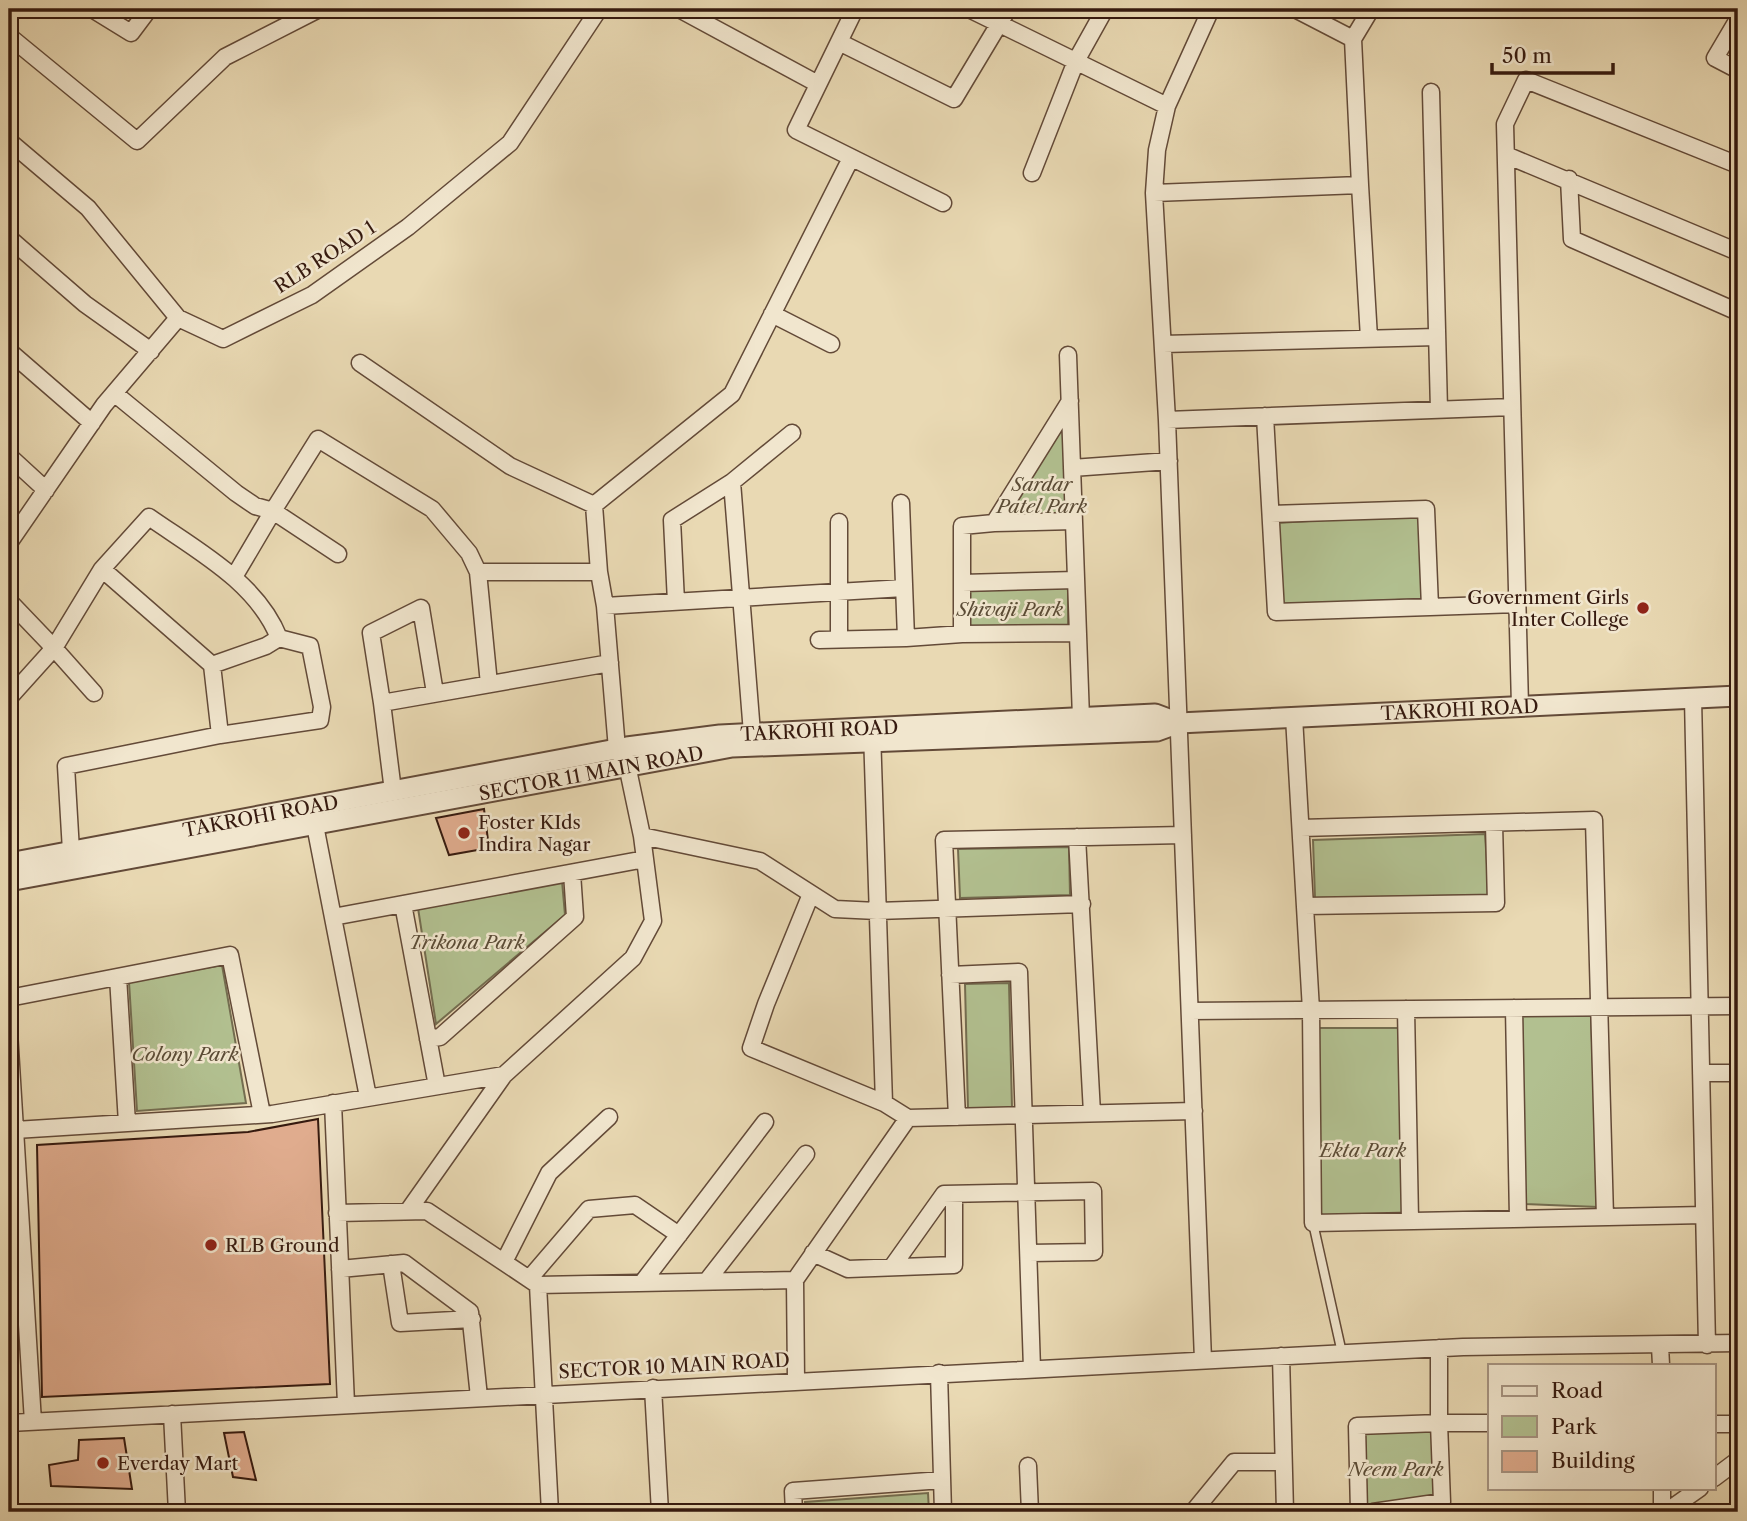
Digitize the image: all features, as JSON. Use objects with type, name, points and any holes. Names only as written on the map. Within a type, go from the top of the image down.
[{"type":"street","points":[[92,9],[131,33],[149,9]]},
{"type":"street","points":[[9,36],[137,141],[225,57],[319,9]]},
{"type":"street","name":"RLB ROAD 1","points":[[178,318],[223,339],[312,295],[408,227],[510,143],[599,9]]},
{"type":"street","points":[[679,9],[818,84]]},
{"type":"street","points":[[855,9],[796,130],[943,204]]},
{"type":"street","points":[[969,9],[1167,106]]},
{"type":"street","points":[[839,42],[954,99],[1008,9]]},
{"type":"street","points":[[1032,173],[1076,61],[1105,9]]},
{"type":"street","points":[[1203,1360],[1169,461],[1154,193],[1157,150],[1167,106],[1211,9]]},
{"type":"street","points":[[1295,9],[1353,39]]},
{"type":"street","points":[[1369,338],[1353,39],[1371,9]]},
{"type":"street","points":[[1724,9],[1738,17],[1716,58],[1738,70]]},
{"type":"street","points":[[1520,706],[1505,124],[1526,80],[1738,164]]},
{"type":"street","points":[[1431,92],[1439,410]]},
{"type":"street","points":[[9,141],[88,208],[178,318],[114,393],[9,543]]},
{"type":"street","points":[[1506,155],[1738,251]]},
{"type":"street","points":[[594,505],[732,394],[851,158]]},
{"type":"street","points":[[1569,179],[1572,239],[1738,312]]},
{"type":"street","points":[[1154,193],[1360,185]]},
{"type":"street","points":[[9,238],[85,304],[151,351]]},
{"type":"street","points":[[772,313],[831,344]]},
{"type":"street","points":[[1163,344],[1437,337]]},
{"type":"street","points":[[9,351],[92,423]]},
{"type":"street","points":[[1068,355],[1081,718]]},
{"type":"street","points":[[360,363],[510,466],[594,505]]},
{"type":"street","points":[[114,393],[236,493],[255,506],[273,511],[338,554]]},
{"type":"street","points":[[994,523],[1070,401]]},
{"type":"street","points":[[1167,420],[1512,407]]},
{"type":"street","points":[[1265,416],[1276,612],[1517,604]]},
{"type":"street","points":[[676,602],[672,520],[732,482],[792,433]]},
{"type":"street","points":[[234,577],[317,439],[432,509],[468,553],[478,572],[489,684]]},
{"type":"street","points":[[9,456],[46,490]]},
{"type":"street","points":[[1072,468],[1169,461]]},
{"type":"street","points":[[732,482],[752,733]]},
{"type":"street","points":[[901,503],[906,638]]},
{"type":"street","points":[[408,1211],[504,1075],[633,958],[653,921],[642,836],[622,757],[605,606],[598,572],[594,505]]},
{"type":"street","points":[[1271,514],[1426,509],[1430,607]]},
{"type":"street","points":[[9,698],[54,648],[102,569],[149,517],[234,577],[275,627],[279,638]]},
{"type":"street","points":[[962,634],[962,526],[1074,521]]},
{"type":"street","points":[[839,522],[839,639]]},
{"type":"street","points":[[102,569],[212,665],[220,735]]},
{"type":"street","points":[[478,572],[598,572]]},
{"type":"street","points":[[962,583],[1076,580]]},
{"type":"street","points":[[605,606],[904,589]]},
{"type":"street","points":[[9,601],[94,693]]},
{"type":"street","points":[[393,791],[383,703],[371,633],[421,608],[435,694]]},
{"type":"street","points":[[819,640],[962,634],[1078,633]]},
{"type":"street","points":[[71,851],[66,766],[220,735],[320,720],[322,707],[310,646],[279,638],[266,646],[212,665]]},
{"type":"street","points":[[383,703],[610,663]]},
{"type":"street","name":"TAKROHI ROAD","points":[[9,863],[71,851],[313,815],[393,791],[622,757],[752,733],[872,735],[1081,718],[1155,715],[1179,723],[1738,696]]},
{"type":"street","points":[[1693,698],[1707,1345]]},
{"type":"street","points":[[1294,717],[1311,1010],[1313,1223],[1704,1214]]},
{"type":"street","name":"SECTOR 11 MAIN ROAD","points":[[9,881],[313,815],[622,757],[872,735],[1157,731],[1179,723]]},
{"type":"street","points":[[872,735],[884,1104]]},
{"type":"street","points":[[313,815],[368,1097]]},
{"type":"street","points":[[1301,828],[1594,820],[1605,1217]]},
{"type":"street","points":[[1305,906],[1496,903],[1494,824]]},
{"type":"street","points":[[957,1117],[944,840],[1183,835]]},
{"type":"street","points":[[642,836],[760,861],[835,909],[877,911],[1082,904]]},
{"type":"street","points":[[1077,837],[1092,1113]]},
{"type":"street","points":[[333,917],[645,859]]},
{"type":"street","points":[[428,1040],[440,1037],[575,917],[572,873]]},
{"type":"street","points":[[811,894],[765,1004],[751,1048],[884,1104],[908,1118],[1194,1111]]},
{"type":"street","points":[[404,904],[437,1086]]},
{"type":"street","points":[[9,998],[230,955],[262,1114]]},
{"type":"street","points":[[950,975],[1019,972],[1032,1368]]},
{"type":"street","points":[[118,977],[127,1123]]},
{"type":"street","points":[[1190,1011],[1738,1006]]},
{"type":"street","points":[[1514,1008],[1518,1219]]},
{"type":"street","points":[[1406,1009],[1410,1220]]},
{"type":"street","points":[[9,1032],[15,1130],[17,1298],[33,1422]]},
{"type":"street","points":[[1701,1073],[1738,1073]]},
{"type":"street","points":[[15,1130],[262,1114],[504,1075]]},
{"type":"street","points":[[332,1103],[346,1404]]},
{"type":"street","points":[[504,1262],[549,1173],[609,1117]]},
{"type":"street","points":[[796,1380],[794,1280],[908,1118]]},
{"type":"street","points":[[642,1283],[765,1122]]},
{"type":"street","points":[[706,1282],[806,1154]]},
{"type":"street","points":[[892,1267],[944,1194],[1093,1191],[1094,1252],[1029,1253]]},
{"type":"street","points":[[813,1253],[848,1269],[954,1265],[954,1194]]},
{"type":"street","points":[[550,1512],[534,1282],[589,1209],[635,1205],[679,1235]]},
{"type":"street","points":[[337,1213],[427,1211],[534,1282],[794,1280]]},
{"type":"street","points":[[340,1269],[404,1263],[470,1312],[479,1397]]},
{"type":"street","points":[[391,1264],[400,1323],[472,1319]]},
{"type":"street","name":"SECTOR 10 MAIN ROAD","points":[[9,1423],[1439,1348],[1738,1343]]},
{"type":"street","points":[[1660,1346],[1661,1364]]},
{"type":"street","points":[[1373,1512],[1442,1502],[1439,1348]]},
{"type":"street","points":[[1281,1356],[1285,1512]]},
{"type":"street","points":[[939,1373],[943,1512]]},
{"type":"street","points":[[653,1388],[660,1512]]},
{"type":"street","points":[[172,1414],[177,1512]]},
{"type":"street","points":[[1359,1512],[1357,1426],[1488,1423]]},
{"type":"street","points":[[1716,1424],[1738,1424]]},
{"type":"street","points":[[1716,1476],[1738,1460]]},
{"type":"street","points":[[1193,1512],[1211,1494],[1234,1462],[1283,1462]]},
{"type":"street","points":[[1028,1466],[1030,1512]]},
{"type":"street","points":[[794,1512],[793,1491],[942,1479]]},
{"type":"street","points":[[1662,1490],[1664,1512],[1697,1490]]},
{"type":"street","points":[[1211,1494],[1211,1512]]},
{"type":"lane","points":[[1313,1223],[1342,1353]]},
{"type":"green space","name":"Sardar Patel Park","points":[[1062,419],[1067,516],[1000,519]]},
{"type":"green space","points":[[1420,514],[1423,599],[1281,604],[1277,523]]},
{"type":"green space","name":"Shivaji Park","points":[[1068,587],[1068,628],[966,630],[966,591]]},
{"type":"green space","points":[[1485,834],[1489,895],[1315,898],[1313,840]]},
{"type":"green space","points":[[1069,847],[1070,895],[960,898],[958,849]]},
{"type":"green space","name":"Trikona Park","points":[[562,881],[565,915],[436,1024],[418,908]]},
{"type":"green space","name":"Colony Park","points":[[222,965],[246,1103],[137,1111],[129,982]]},
{"type":"green space","points":[[1009,983],[1012,1108],[968,1110],[965,984]]},
{"type":"green space","points":[[1591,1015],[1598,1207],[1525,1204],[1522,1016]]},
{"type":"green space","name":"Ekta Park","points":[[1316,1028],[1406,1028],[1411,1217],[1317,1219]]},
{"type":"green space","name":"Neem Park","points":[[1433,1431],[1438,1499],[1361,1512],[1359,1433]]},
{"type":"green space","points":[[928,1493],[929,1512],[805,1512],[805,1502]]},
{"type":"building","name":"Foster KIds Indira Nagar","points":[[484,809],[489,848],[449,855],[436,818]]},
{"type":"building","points":[[318,1119],[330,1384],[42,1397],[37,1145],[248,1132]]},
{"type":"building","points":[[244,1432],[256,1480],[233,1477],[224,1433]]},
{"type":"building","name":"Everday Mart","points":[[124,1438],[132,1489],[51,1486],[49,1465],[78,1460],[79,1440]]},
{"type":"place","name":"Government Girls Inter College","points":[[1643,608]]},
{"type":"place","name":"Foster KIds Indira Nagar","points":[[464,833]]},
{"type":"place","name":"RLB Ground","points":[[211,1245]]},
{"type":"place","name":"Everday Mart","points":[[103,1463]]}]
